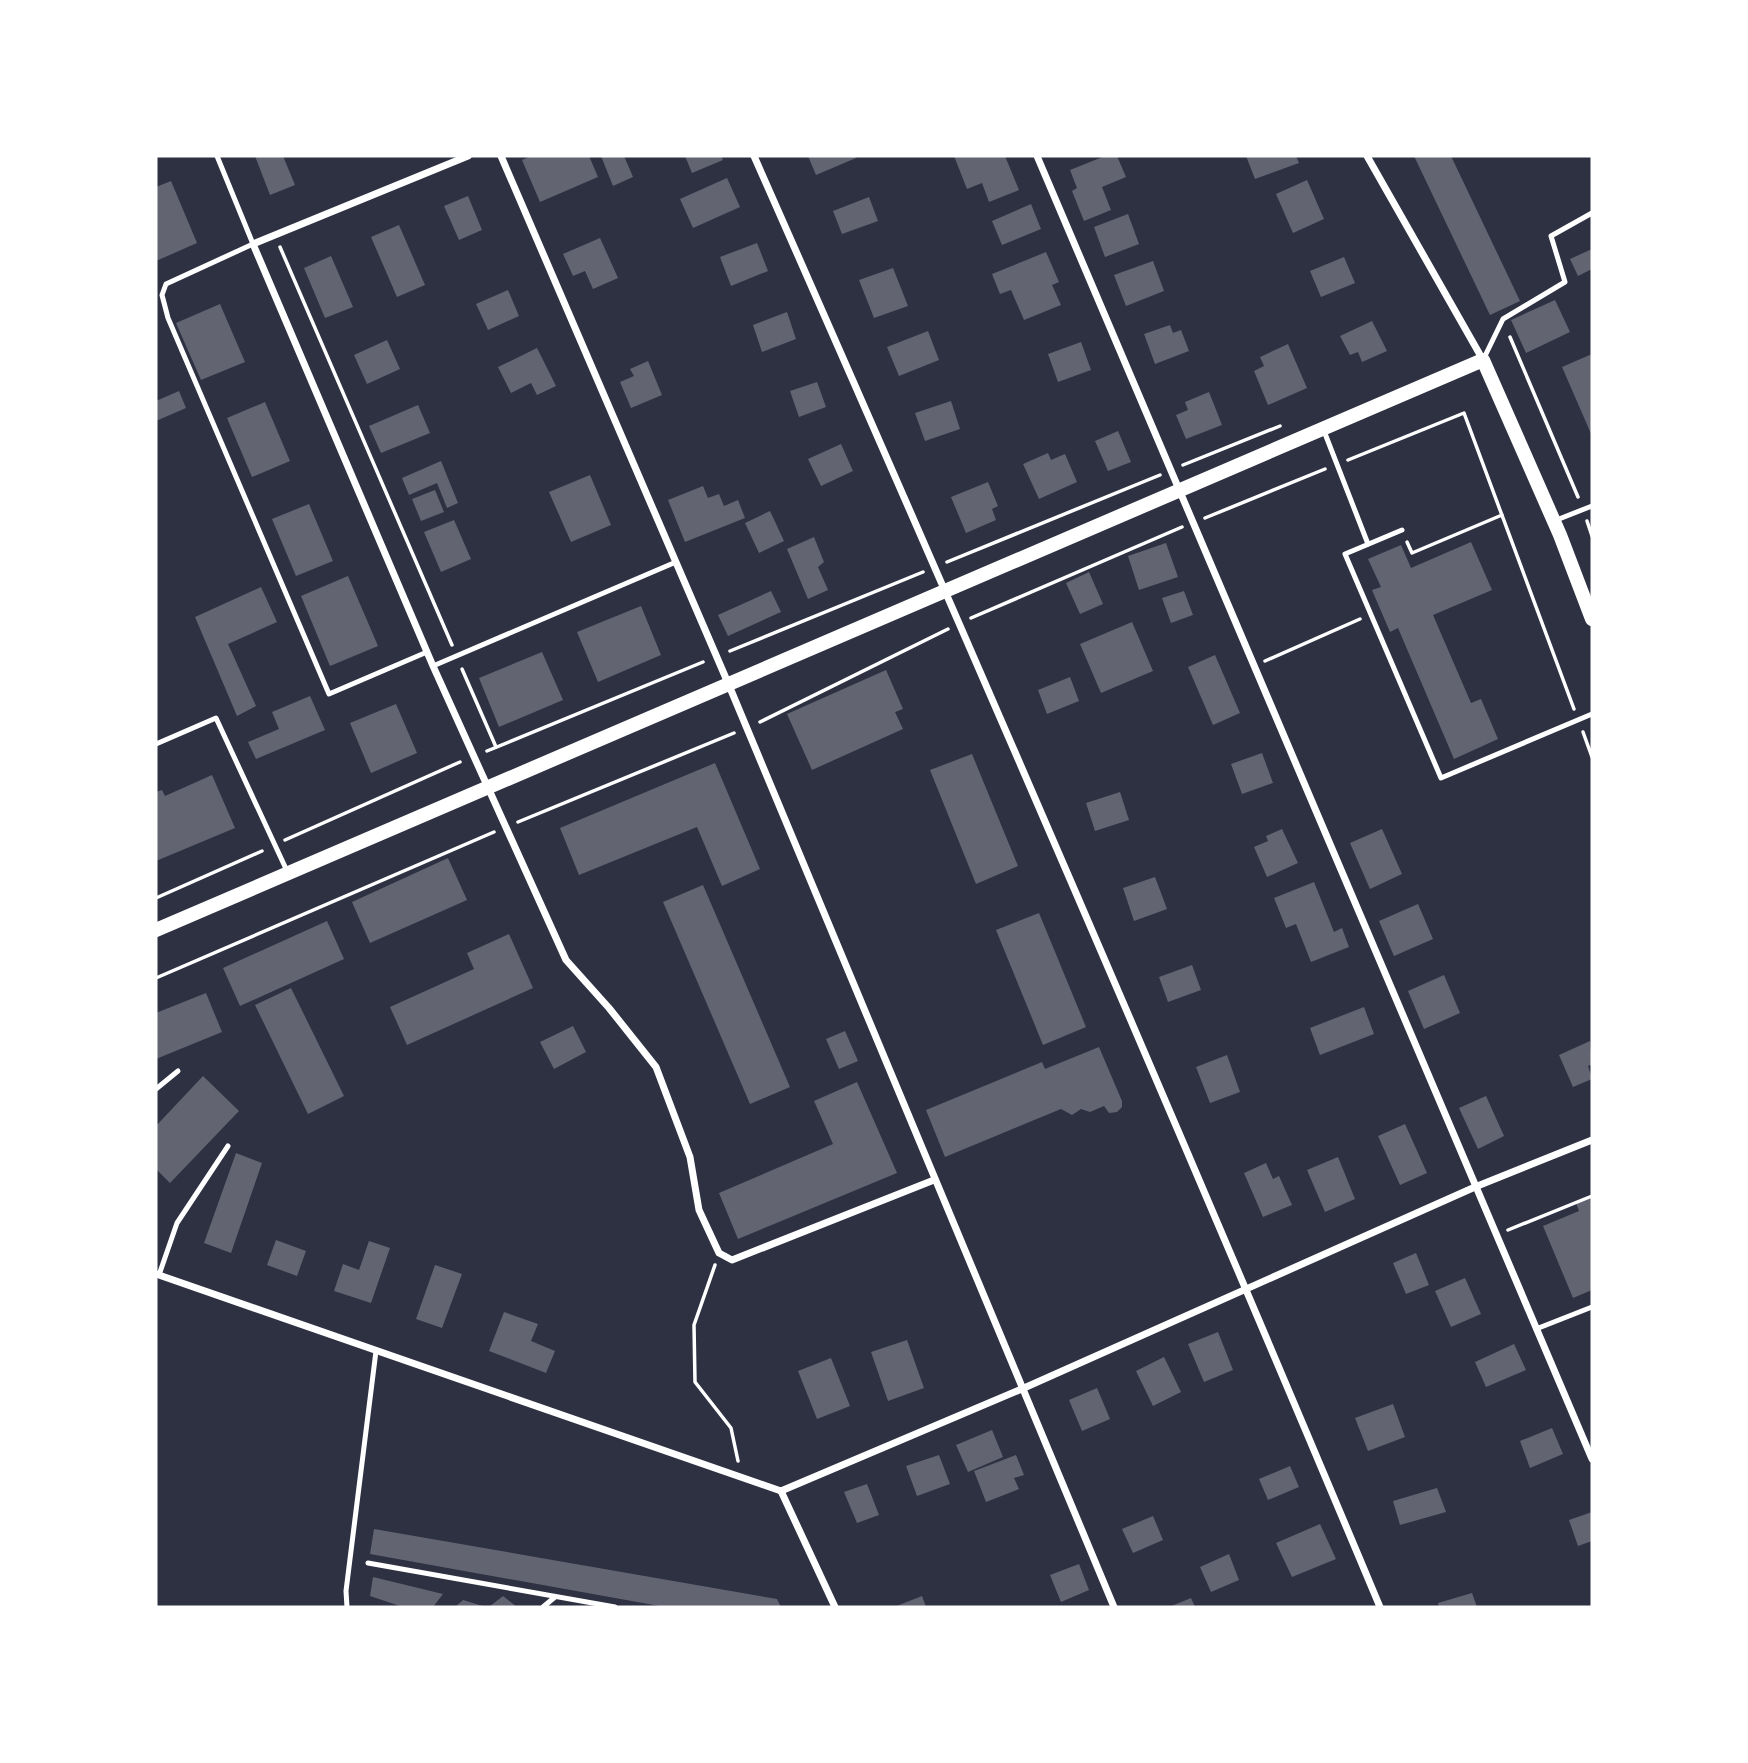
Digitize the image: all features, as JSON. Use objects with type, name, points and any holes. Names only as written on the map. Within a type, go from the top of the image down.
[{"type":"main road","points":[[156,930],[1483,360],[1554,521],[1592,619]]},
{"type":"street","points":[[468,156],[253,244],[433,666],[566,960],[656,1067],[690,1157],[699,1210],[719,1253],[732,1260],[934,1180]]},
{"type":"street","points":[[501,156],[728,683],[1114,1607]]},
{"type":"street","points":[[754,156],[946,590],[1380,1607]]},
{"type":"street","points":[[1037,156],[1592,1459]]},
{"type":"street","points":[[1367,156],[1483,360]]},
{"type":"street","points":[[157,1275],[781,1491],[1024,1388],[1475,1187],[1592,1140]]},
{"type":"street","points":[[781,1491],[835,1607]]},
{"type":"lane","points":[[217,156],[253,244],[166,284],[162,295],[168,318],[329,694],[427,652]]},
{"type":"lane","points":[[1483,360],[1503,319],[1565,282],[1551,236],[1592,213]]},
{"type":"lane","points":[[1322,428],[1368,544]]},
{"type":"lane","points":[[1554,521],[1592,506]]},
{"type":"lane","points":[[1402,530],[1345,554],[1441,778],[1592,714]]},
{"type":"lane","points":[[433,666],[676,562]]},
{"type":"lane","points":[[156,744],[216,718],[289,873]]},
{"type":"lane","points":[[156,1088],[178,1071]]},
{"type":"lane","points":[[157,1275],[177,1223],[228,1146]]},
{"type":"lane","points":[[1536,1329],[1592,1307]]},
{"type":"lane","points":[[347,1607],[346,1591],[376,1351]]},
{"type":"lane","points":[[368,1563],[615,1607]]},
{"type":"lane","points":[[543,1607],[555,1597]]},
{"type":"path","points":[[275,235],[496,747]]},
{"type":"path","points":[[1503,319],[1592,536]]},
{"type":"path","points":[[156,978],[506,827],[747,728],[960,623],[1192,523],[1464,413],[1592,757]]},
{"type":"path","points":[[156,898],[474,756],[1283,424]]},
{"type":"path","points":[[1402,530],[1412,553],[1502,515]]},
{"type":"path","points":[[1253,666],[1368,616]]},
{"type":"path","points":[[1496,1235],[1592,1196]]},
{"type":"path","points":[[719,1253],[694,1325],[695,1382],[731,1428],[741,1477]]},
{"type":"building","points":[[255,156],[283,156],[295,185],[270,195]]},
{"type":"building","points":[[531,156],[589,156],[598,177],[540,202],[522,160]]},
{"type":"building","points":[[601,156],[624,156],[633,177],[613,186]]},
{"type":"building","points":[[685,156],[721,156],[723,160],[692,173]]},
{"type":"building","points":[[808,156],[855,156],[856,158],[816,175]]},
{"type":"building","points":[[954,156],[1005,156],[1019,190],[989,202],[982,183],[967,189]]},
{"type":"building","points":[[1105,156],[1117,156],[1126,177],[1102,187],[1111,210],[1084,221],[1072,191],[1077,188],[1070,170]]},
{"type":"building","points":[[1246,156],[1296,156],[1299,163],[1255,179]]},
{"type":"building","points":[[1414,156],[1451,156],[1520,301],[1490,315]]},
{"type":"building","points":[[727,178],[740,207],[693,228],[680,199]]},
{"type":"building","points":[[1307,180],[1324,219],[1293,233],[1276,194]]},
{"type":"building","points":[[171,181],[197,243],[156,261],[156,187]]},
{"type":"building","points":[[468,196],[482,230],[459,240],[444,206]]},
{"type":"building","points":[[869,197],[878,221],[842,234],[833,211]]},
{"type":"building","points":[[1031,204],[1041,229],[1002,245],[992,221]]},
{"type":"building","points":[[1128,214],[1139,244],[1105,257],[1094,227]]},
{"type":"building","points":[[399,225],[425,285],[397,297],[371,237]]},
{"type":"building","points":[[600,238],[618,278],[593,289],[585,271],[573,276],[563,254]]},
{"type":"building","points":[[757,243],[768,271],[731,286],[720,257]]},
{"type":"building","points":[[1592,249],[1592,269],[1578,276],[1570,259]]},
{"type":"building","points":[[1046,252],[1059,282],[1052,285],[1061,305],[1024,320],[1011,290],[1000,294],[992,274]]},
{"type":"building","points":[[331,256],[353,307],[325,318],[304,268]]},
{"type":"building","points":[[1344,257],[1355,283],[1321,297],[1310,271]]},
{"type":"building","points":[[1153,261],[1164,291],[1126,306],[1114,275]]},
{"type":"building","points":[[893,268],[908,306],[874,318],[859,280]]},
{"type":"building","points":[[508,290],[519,316],[488,330],[476,304]]},
{"type":"building","points":[[1555,300],[1570,332],[1526,353],[1511,320]]},
{"type":"building","points":[[220,304],[245,362],[201,380],[176,323]]},
{"type":"building","points":[[787,312],[796,339],[762,352],[753,325]]},
{"type":"building","points":[[1372,321],[1387,351],[1362,362],[1358,352],[1350,355],[1340,336]]},
{"type":"building","points":[[1170,325],[1173,333],[1181,330],[1189,351],[1155,364],[1144,334]]},
{"type":"building","points":[[928,331],[939,360],[899,376],[887,347]]},
{"type":"building","points":[[387,340],[400,369],[367,384],[354,355]]},
{"type":"building","points":[[1081,342],[1091,370],[1058,382],[1048,354]]},
{"type":"building","points":[[1288,344],[1307,388],[1268,405],[1254,371],[1264,366],[1260,357]]},
{"type":"building","points":[[537,348],[556,386],[537,395],[531,383],[511,393],[498,367]]},
{"type":"building","points":[[1592,354],[1592,436],[1562,367]]},
{"type":"building","points":[[648,361],[662,395],[631,408],[620,382],[634,376],[630,369]]},
{"type":"building","points":[[817,382],[826,407],[799,417],[790,391]]},
{"type":"building","points":[[179,391],[186,408],[156,421],[156,401]]},
{"type":"building","points":[[1209,392],[1222,425],[1186,439],[1176,415],[1188,410],[1185,402]]},
{"type":"building","points":[[951,401],[960,429],[925,441],[915,413]]},
{"type":"building","points":[[265,402],[290,461],[252,477],[227,418]]},
{"type":"building","points":[[418,405],[430,433],[381,453],[369,426]]},
{"type":"building","points":[[1118,431],[1131,462],[1108,471],[1095,441]]},
{"type":"building","points":[[841,444],[853,471],[821,486],[808,459]]},
{"type":"building","points":[[1048,453],[1051,460],[1065,454],[1077,482],[1039,499],[1023,464]]},
{"type":"building","points":[[441,461],[458,503],[447,508],[437,483],[409,495],[402,478]]},
{"type":"building","points":[[590,475],[611,525],[571,542],[549,492]]},
{"type":"building","points":[[988,482],[998,506],[992,509],[996,520],[966,533],[951,497]]},
{"type":"building","points":[[703,486],[708,498],[719,494],[724,506],[738,500],[745,518],[685,542],[668,500]]},
{"type":"building","points":[[435,490],[444,512],[421,521],[412,499]]},
{"type":"building","points":[[309,504],[333,561],[296,576],[272,519]]},
{"type":"building","points":[[770,511],[784,541],[759,553],[745,523]]},
{"type":"building","points":[[454,520],[471,559],[441,572],[424,532]]},
{"type":"building","points":[[814,537],[824,562],[818,567],[828,590],[808,599],[787,549]]},
{"type":"building","points":[[1471,542],[1492,590],[1433,615],[1471,703],[1481,699],[1498,739],[1454,759],[1398,628],[1390,632],[1372,590],[1381,587],[1368,559],[1401,545],[1411,568]]},
{"type":"building","points":[[1166,543],[1178,577],[1139,590],[1128,556]]},
{"type":"building","points":[[1089,572],[1103,604],[1080,614],[1066,583]]},
{"type":"building","points":[[348,576],[378,646],[330,666],[301,596]]},
{"type":"building","points":[[261,587],[277,622],[228,644],[256,706],[237,716],[195,617]]},
{"type":"building","points":[[771,591],[781,612],[728,636],[718,615]]},
{"type":"building","points":[[1184,591],[1193,615],[1171,623],[1162,598]]},
{"type":"building","points":[[641,606],[661,655],[598,682],[577,632]]},
{"type":"building","points":[[1132,622],[1153,671],[1101,693],[1080,644]]},
{"type":"building","points":[[542,652],[563,700],[499,727],[479,678]]},
{"type":"building","points":[[1215,655],[1240,713],[1213,725],[1188,667]]},
{"type":"building","points":[[886,670],[903,709],[895,712],[903,729],[812,770],[787,714]]},
{"type":"building","points":[[1070,677],[1079,701],[1047,714],[1038,690]]},
{"type":"building","points":[[310,696],[325,730],[256,759],[248,742],[279,729],[272,712]]},
{"type":"building","points":[[396,704],[417,753],[371,773],[350,723]]},
{"type":"building","points":[[1262,753],[1273,783],[1242,794],[1231,764]]},
{"type":"building","points":[[972,754],[1018,866],[976,884],[930,770]]},
{"type":"building","points":[[715,763],[760,869],[722,886],[697,827],[579,875],[560,828]]},
{"type":"building","points":[[212,775],[235,828],[156,861],[156,792],[162,790],[165,796]]},
{"type":"building","points":[[1120,792],[1129,820],[1095,831],[1086,803]]},
{"type":"building","points":[[1282,829],[1298,863],[1267,877],[1254,847],[1268,841],[1266,836]]},
{"type":"building","points":[[1382,829],[1402,874],[1370,889],[1350,843]]},
{"type":"building","points":[[448,858],[467,900],[370,943],[352,902]]},
{"type":"building","points":[[1155,877],[1167,909],[1134,921],[1123,888]]},
{"type":"building","points":[[1314,882],[1334,932],[1342,928],[1349,947],[1311,962],[1296,924],[1286,928],[1274,898]]},
{"type":"building","points":[[703,885],[790,1087],[750,1104],[663,902]]},
{"type":"building","points":[[1418,904],[1433,939],[1394,956],[1379,921]]},
{"type":"building","points":[[1039,913],[1086,1027],[1043,1045],[996,930]]},
{"type":"building","points":[[327,921],[344,959],[240,1006],[223,968]]},
{"type":"building","points":[[509,934],[533,988],[407,1045],[390,1007],[474,969],[467,953]]},
{"type":"building","points":[[1192,965],[1201,990],[1168,1002],[1159,977]]},
{"type":"building","points":[[1444,975],[1460,1013],[1424,1029],[1408,991]]},
{"type":"building","points":[[291,988],[344,1096],[308,1114],[255,1005]]},
{"type":"building","points":[[206,993],[222,1032],[156,1059],[156,1013]]},
{"type":"building","points":[[1364,1007],[1374,1034],[1320,1055],[1310,1028]]},
{"type":"building","points":[[573,1026],[586,1052],[554,1069],[540,1042]]},
{"type":"building","points":[[845,1031],[858,1061],[839,1069],[826,1039]]},
{"type":"building","points":[[1590,1041],[1592,1064],[1588,1066],[1592,1079],[1573,1087],[1559,1055]]},
{"type":"building","points":[[1099,1047],[1122,1101],[1122,1107],[1117,1112],[1109,1113],[1104,1106],[1090,1112],[1081,1109],[1072,1115],[1061,1109],[945,1157],[926,1110],[1042,1062],[1045,1069]]},
{"type":"building","points":[[1227,1055],[1240,1092],[1210,1103],[1196,1067]]},
{"type":"building","points":[[203,1076],[239,1111],[170,1183],[156,1169],[156,1126]]},
{"type":"building","points":[[857,1082],[897,1173],[738,1239],[719,1193],[833,1144],[814,1101]]},
{"type":"building","points":[[1486,1096],[1504,1136],[1478,1149],[1459,1108]]},
{"type":"building","points":[[1405,1124],[1427,1173],[1400,1185],[1378,1136]]},
{"type":"building","points":[[236,1153],[262,1163],[231,1253],[204,1243]]},
{"type":"building","points":[[1338,1157],[1355,1199],[1325,1212],[1307,1170]]},
{"type":"building","points":[[1266,1163],[1273,1179],[1279,1176],[1292,1205],[1263,1217],[1244,1173]]},
{"type":"building","points":[[1592,1196],[1592,1290],[1573,1298],[1543,1226],[1579,1211],[1576,1203]]},
{"type":"building","points":[[276,1240],[306,1251],[297,1276],[267,1265]]},
{"type":"building","points":[[369,1241],[390,1248],[371,1303],[334,1291],[343,1264],[359,1270]]},
{"type":"building","points":[[1416,1253],[1429,1285],[1406,1294],[1393,1263]]},
{"type":"building","points":[[435,1265],[462,1274],[442,1328],[416,1319]]},
{"type":"building","points":[[1465,1278],[1481,1314],[1451,1327],[1435,1291]]},
{"type":"building","points":[[504,1312],[538,1324],[531,1341],[555,1351],[546,1373],[489,1351]]},
{"type":"building","points":[[1218,1332],[1233,1370],[1204,1382],[1188,1344]]},
{"type":"building","points":[[907,1340],[924,1388],[888,1401],[871,1352]]},
{"type":"building","points":[[1514,1344],[1526,1370],[1486,1387],[1475,1362]]},
{"type":"building","points":[[1164,1357],[1181,1392],[1153,1406],[1136,1371]]},
{"type":"building","points":[[831,1358],[850,1406],[817,1419],[798,1371]]},
{"type":"building","points":[[1097,1388],[1110,1419],[1082,1431],[1069,1400]]},
{"type":"building","points":[[1393,1404],[1405,1437],[1368,1451],[1355,1418]]},
{"type":"building","points":[[1552,1428],[1563,1454],[1530,1468],[1520,1441]]},
{"type":"building","points":[[992,1430],[1003,1457],[968,1472],[956,1445]]},
{"type":"building","points":[[939,1455],[950,1484],[917,1496],[906,1466]]},
{"type":"building","points":[[1016,1455],[1024,1475],[1014,1478],[1019,1489],[986,1502],[974,1471]]},
{"type":"building","points":[[1290,1466],[1299,1487],[1268,1500],[1259,1479]]},
{"type":"building","points":[[867,1484],[879,1515],[857,1523],[844,1492]]},
{"type":"building","points":[[1437,1488],[1446,1512],[1400,1525],[1393,1501]]},
{"type":"building","points":[[1592,1512],[1592,1541],[1578,1546],[1569,1520]]},
{"type":"building","points":[[1153,1516],[1163,1540],[1133,1553],[1122,1529]]},
{"type":"building","points":[[1320,1524],[1336,1559],[1292,1577],[1276,1543]]},
{"type":"building","points":[[374,1529],[777,1599],[781,1607],[665,1607],[370,1554]]},
{"type":"building","points":[[1229,1554],[1239,1580],[1211,1592],[1200,1567]]},
{"type":"building","points":[[1079,1564],[1089,1590],[1061,1602],[1050,1575]]},
{"type":"building","points":[[373,1577],[443,1594],[433,1607],[403,1607],[370,1596]]},
{"type":"building","points":[[1472,1593],[1477,1607],[1439,1607],[1438,1603]]},
{"type":"building","points":[[503,1596],[517,1607],[489,1607]]},
{"type":"building","points":[[922,1596],[926,1607],[894,1607]]},
{"type":"building","points":[[1191,1598],[1195,1607],[1169,1607]]},
{"type":"building","points":[[463,1600],[486,1607],[455,1607]]}]
